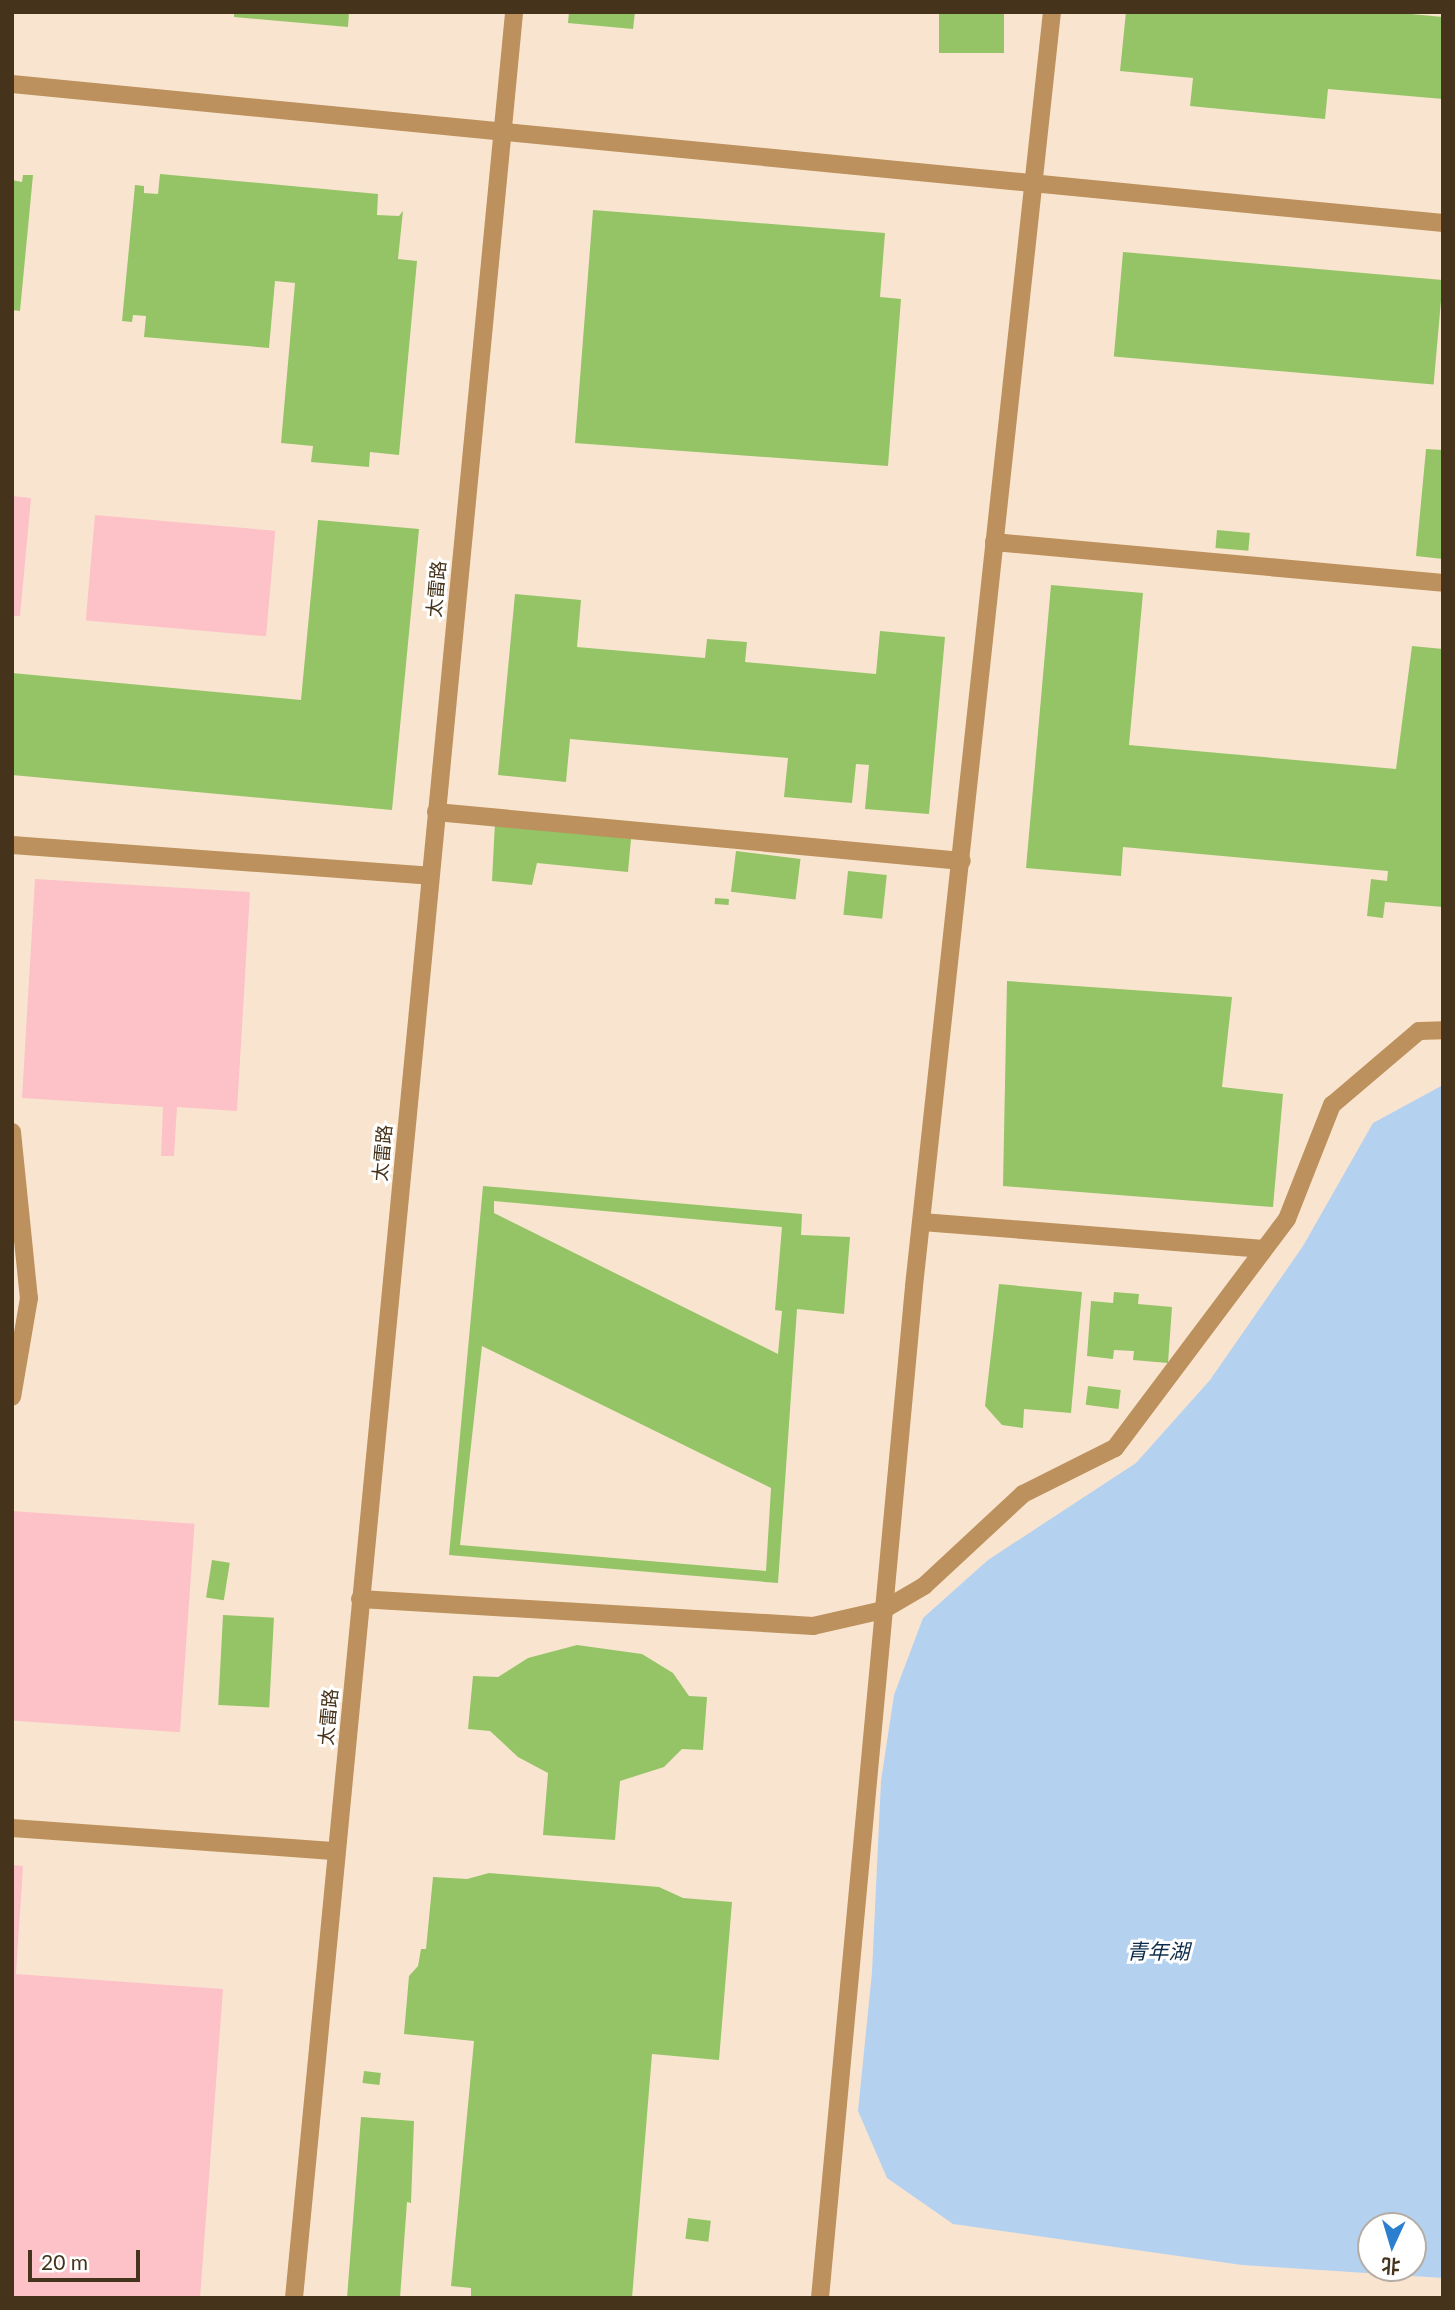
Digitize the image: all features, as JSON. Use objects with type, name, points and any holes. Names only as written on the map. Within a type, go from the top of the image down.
[{"type":"street","name":"太雷路","points":[[293,2298],[514,12]]},
{"type":"street","points":[[820,2298],[883,1611],[922,1222],[1052,12]]},
{"type":"street","points":[[12,84],[1033,186],[1443,223]]},
{"type":"street","points":[[995,542],[1443,583]]},
{"type":"street","points":[[436,812],[962,861]]},
{"type":"street","points":[[12,845],[430,876]]},
{"type":"street","points":[[360,1599],[813,1626],[883,1611],[924,1586],[1023,1494],[1115,1448],[1287,1219],[1332,1105],[1419,1031],[1443,1030]]},
{"type":"street","points":[[12,1132],[29,1298],[12,1397]]},
{"type":"street","points":[[922,1222],[1264,1249]]},
{"type":"street","points":[[12,1828],[336,1851]]},
{"type":"shaded area","points":[[12,496],[31,498],[20,616],[12,616]]},
{"type":"shaded area","points":[[95,515],[275,531],[266,636],[86,621]]},
{"type":"shaded area","points":[[35,879],[250,892],[237,1111],[177,1107],[174,1156],[161,1156],[163,1107],[22,1098]]},
{"type":"shaded area","points":[[12,1511],[195,1524],[180,1732],[12,1721]]},
{"type":"shaded area","points":[[12,1865],[23,1866],[16,1974],[223,1989],[200,2298],[12,2298]]},
{"type":"water","name":"青年湖","points":[[1443,1085],[1443,2278],[1427,2277],[1427,2212],[1357,2212],[1357,2272],[1242,2265],[953,2224],[887,2178],[858,2111],[872,1972],[881,1781],[894,1695],[923,1618],[988,1560],[1136,1463],[1210,1380],[1303,1246],[1373,1123]]},
{"type":"building","points":[[234,12],[349,12],[348,27],[234,17]]},
{"type":"building","points":[[569,12],[635,12],[633,29],[568,23]]},
{"type":"building","points":[[939,12],[1004,12],[1004,53],[939,53]]},
{"type":"building","points":[[1126,12],[1390,12],[1443,17],[1443,99],[1328,89],[1325,119],[1190,106],[1193,78],[1120,71]]},
{"type":"building","points":[[160,174],[378,194],[377,215],[399,216],[403,211],[398,259],[417,261],[399,455],[370,452],[369,467],[311,462],[313,446],[281,443],[295,283],[275,281],[269,348],[144,337],[146,316],[133,315],[132,322],[122,321],[135,185],[144,186],[144,193],[158,194]]},
{"type":"building","points":[[23,175],[33,175],[20,311],[12,310],[12,180],[22,182]]},
{"type":"building","points":[[593,210],[885,233],[880,297],[901,299],[888,466],[575,443]]},
{"type":"building","points":[[1123,252],[1443,280],[1434,385],[1114,357]]},
{"type":"building","points":[[1426,449],[1443,450],[1443,559],[1416,556]]},
{"type":"building","points":[[318,520],[419,529],[392,810],[12,775],[12,673],[301,700]]},
{"type":"building","points":[[1217,530],[1250,533],[1248,551],[1215,548]]},
{"type":"building","points":[[1051,585],[1143,593],[1129,745],[1396,769],[1412,646],[1443,649],[1443,907],[1385,902],[1383,918],[1367,916],[1371,879],[1387,881],[1388,871],[1123,847],[1121,876],[1026,868]]},
{"type":"building","points":[[515,594],[581,600],[577,647],[705,658],[707,639],[747,642],[745,662],[876,674],[880,631],[945,637],[929,814],[865,809],[869,765],[856,764],[852,803],[784,797],[788,758],[570,739],[566,782],[498,775]]},
{"type":"building","points":[[495,822],[631,839],[628,872],[537,863],[532,885],[492,881]]},
{"type":"building","points":[[736,851],[801,859],[796,900],[731,892]]},
{"type":"building","points":[[848,871],[887,875],[882,919],[843,915]]},
{"type":"building","points":[[715,898],[729,899],[729,905],[715,904]]},
{"type":"building","points":[[1007,981],[1232,997],[1222,1087],[1283,1094],[1273,1207],[1003,1186]]},
{"type":"building","points":[[483,1186],[802,1214],[801,1235],[850,1237],[844,1314],[797,1309],[778,1583],[449,1555]],"holes":[[[494,1201],[782,1227],[775,1310],[782,1311],[778,1354],[494,1213]],[[482,1346],[771,1488],[766,1571],[460,1545]]]},
{"type":"building","points":[[999,1284],[1082,1292],[1071,1413],[1024,1409],[1023,1428],[1002,1425],[985,1406]]},
{"type":"building","points":[[1114,1292],[1139,1294],[1138,1304],[1172,1307],[1168,1363],[1133,1360],[1134,1351],[1114,1350],[1113,1359],[1087,1356],[1091,1301],[1113,1303]]},
{"type":"building","points":[[1088,1386],[1121,1390],[1118,1409],[1086,1405]]},
{"type":"building","points":[[212,1560],[230,1563],[224,1600],[206,1598]]},
{"type":"building","points":[[223,1615],[274,1618],[269,1708],[218,1705]]},
{"type":"building","points":[[577,1645],[642,1654],[673,1673],[689,1696],[707,1697],[703,1750],[682,1749],[664,1767],[620,1781],[615,1840],[543,1835],[548,1773],[518,1757],[490,1731],[468,1729],[473,1676],[498,1677],[528,1658]]},
{"type":"building","points":[[489,1873],[659,1887],[683,1898],[732,1902],[719,2060],[652,2054],[632,2298],[471,2298],[471,2288],[451,2286],[474,2041],[404,2034],[409,1976],[418,1966],[421,1949],[426,1949],[433,1877],[467,1879]]},
{"type":"building","points":[[364,2071],[381,2073],[379,2085],[363,2083]]},
{"type":"building","points":[[361,2117],[414,2121],[411,2203],[407,2202],[400,2298],[347,2298]]},
{"type":"building","points":[[688,2218],[711,2221],[708,2242],[685,2239]]}]
